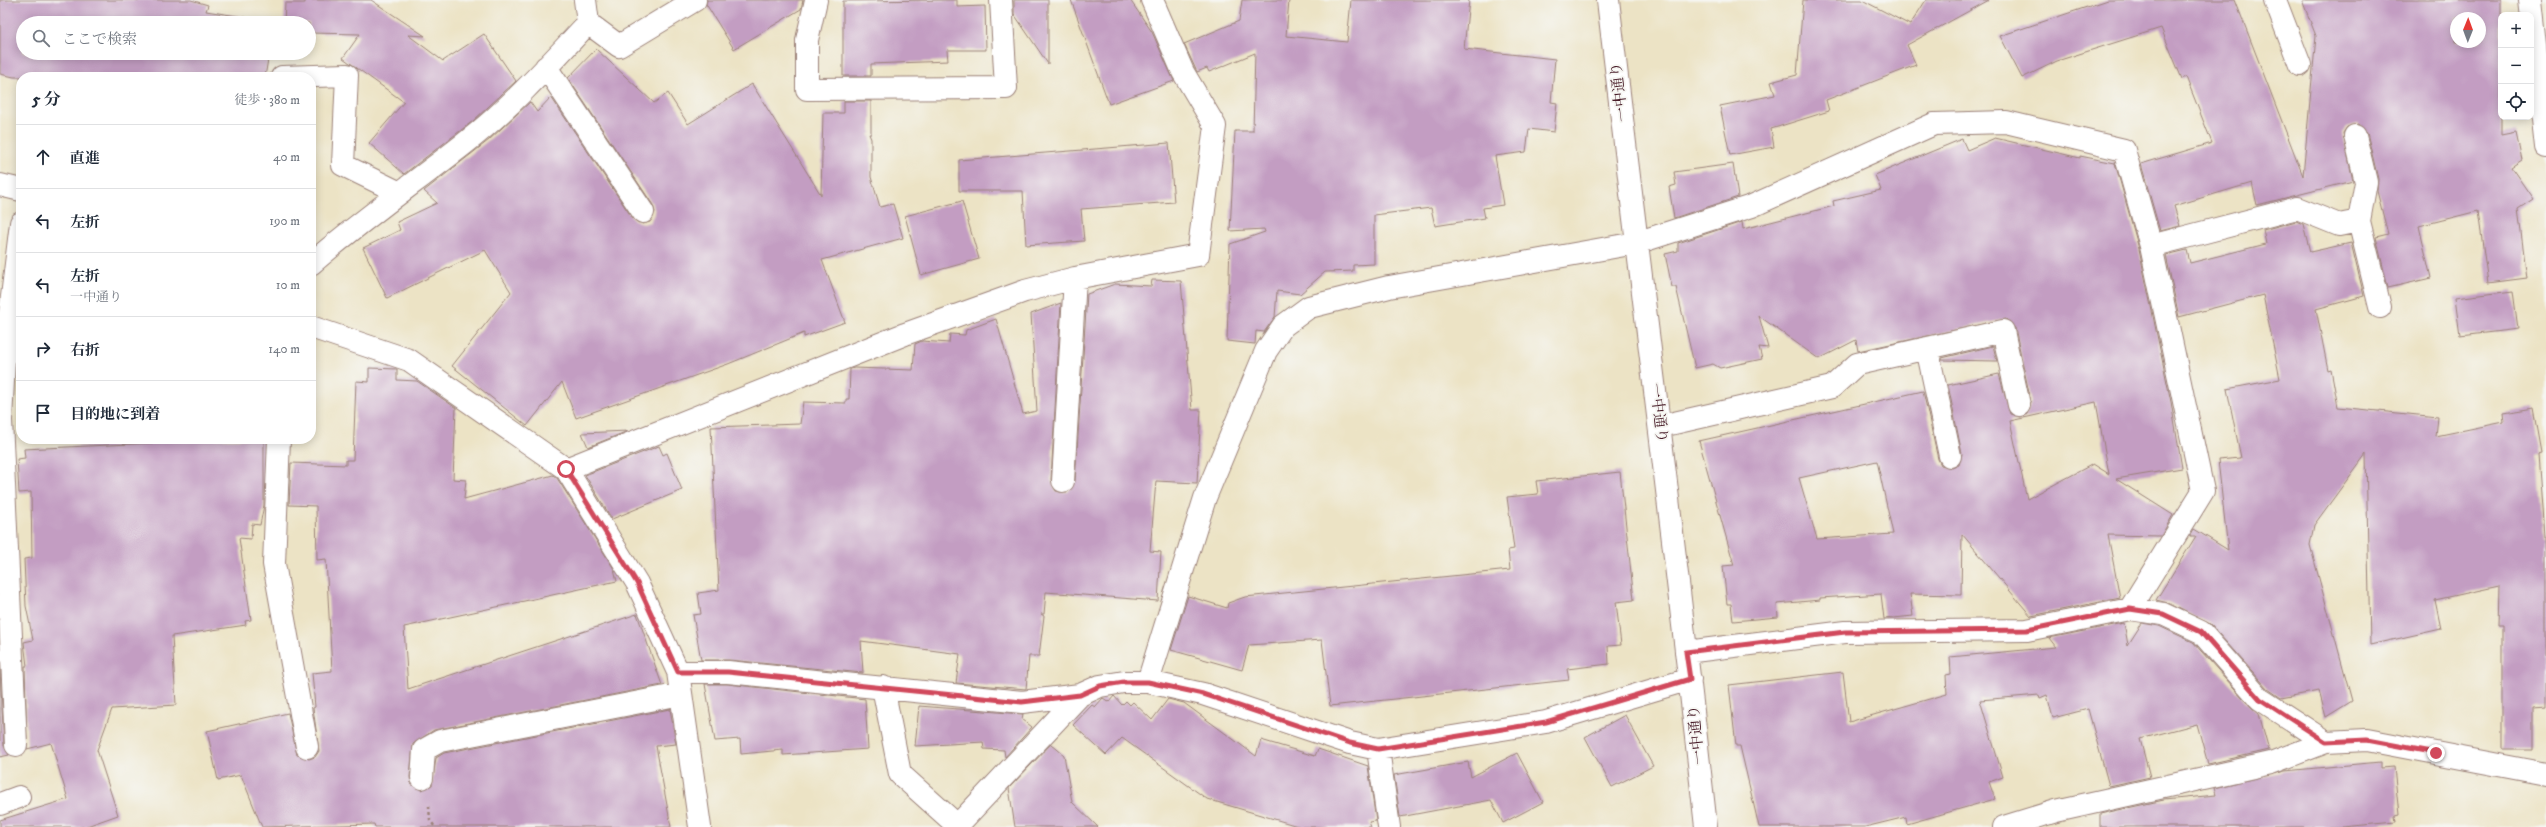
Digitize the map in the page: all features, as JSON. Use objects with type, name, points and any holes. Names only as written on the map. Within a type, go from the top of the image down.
[{"type":"street","points":[[585,0],[588,23],[619,46],[696,0]]},
{"type":"street","points":[[816,0],[806,40],[807,89],[1006,88],[1001,0]]},
{"type":"street","points":[[566,469],[905,334],[1025,291],[1076,278],[1198,255],[1215,126],[1183,72],[1152,0]]},
{"type":"street","name":"一中通り","points":[[1608,0],[1636,243],[1661,426],[1706,827]]},
{"type":"street","points":[[2275,0],[2300,65]]},
{"type":"street","points":[[2530,0],[2546,147]]},
{"type":"street","points":[[316,260],[398,192],[465,143],[546,67],[588,23]]},
{"type":"street","points":[[546,67],[643,212]]},
{"type":"street","points":[[316,76],[347,75],[343,165],[398,192]]},
{"type":"street","points":[[1148,682],[1205,498],[1266,351],[1283,326],[1309,307],[1389,287],[1636,243],[1752,206],[1934,124],[2006,122],[2124,150],[2151,246],[2203,491],[2130,609]]},
{"type":"street","points":[[2355,136],[2366,182],[2359,221],[2380,307]]},
{"type":"street","points":[[0,184],[16,189]]},
{"type":"street","points":[[2151,246],[2297,208],[2339,225],[2359,221]]},
{"type":"street","points":[[16,264],[4,362],[1,420],[16,746]]},
{"type":"street","points":[[1063,481],[1076,278]]},
{"type":"street","points":[[316,329],[409,360],[566,469],[637,583],[678,672],[700,827]]},
{"type":"street","points":[[1661,426],[1832,387],[1857,364],[2003,331],[2019,405]]},
{"type":"street","points":[[1927,348],[1950,456]]},
{"type":"street","points":[[279,444],[274,564],[307,748]]},
{"type":"street","points":[[1686,652],[1845,632],[2027,630],[2130,609],[2163,614],[2201,632],[2260,699],[2326,742]]},
{"type":"street","points":[[678,672],[728,672],[1022,702],[1080,695],[1100,686],[1124,682],[1148,682],[1203,694],[1350,743],[1378,749],[1546,722],[1690,679]]},
{"type":"street","points":[[883,687],[900,774],[957,827],[1080,695]]},
{"type":"street","points":[[422,778],[424,750],[440,741],[681,694]]},
{"type":"street","points":[[2004,827],[2060,819],[2271,763],[2326,742],[2367,740],[2546,774]]},
{"type":"street","points":[[1378,749],[1389,827]]},
{"type":"building","points":[[0,0],[191,0],[208,5],[206,11],[237,16],[16,16],[16,60],[268,60],[266,72],[16,72],[16,77],[0,74]]},
{"type":"building","points":[[305,0],[371,0],[425,36],[408,35],[443,61],[484,34],[516,81],[473,121],[404,174],[369,143],[404,102],[343,58],[360,34],[316,33],[316,16],[284,16],[285,3],[305,3]]},
{"type":"building","points":[[707,0],[803,0],[801,9],[734,49],[706,4]]},
{"type":"building","points":[[957,0],[957,7],[985,6],[986,50],[947,50],[948,61],[871,64],[871,76],[843,76],[843,1]]},
{"type":"building","points":[[1014,0],[1048,0],[1048,64],[1014,14]]},
{"type":"building","points":[[1071,0],[1130,0],[1152,32],[1174,81],[1109,104]]},
{"type":"building","points":[[1242,0],[1289,0],[1286,36],[1347,42],[1351,0],[1469,0],[1464,49],[1555,59],[1551,102],[1557,103],[1554,132],[1529,129],[1526,152],[1495,156],[1503,205],[1483,208],[1485,218],[1435,226],[1431,208],[1374,215],[1374,264],[1353,265],[1353,271],[1325,272],[1300,294],[1277,291],[1275,317],[1264,332],[1256,331],[1255,344],[1227,341],[1230,244],[1265,232],[1264,229],[1230,231],[1235,131],[1253,131],[1255,53],[1209,72],[1207,68],[1197,72],[1184,44],[1239,21]]},
{"type":"building","points":[[1803,0],[1862,0],[1910,25],[1926,0],[1989,0],[1907,45],[1916,65],[1826,100],[1829,111],[1771,129],[1774,147],[1730,155],[1720,106],[1775,95],[1771,82],[1797,75]]},
{"type":"building","points":[[2108,0],[2235,0],[2303,176],[2316,36],[2302,0],[2501,0],[2501,12],[2498,12],[2498,120],[2501,120],[2501,135],[2516,132],[2522,160],[2511,167],[2533,199],[2518,209],[2527,278],[2488,283],[2478,211],[2419,226],[2431,278],[2388,288],[2376,237],[2388,234],[2377,191],[2378,179],[2367,133],[2358,124],[2347,127],[2343,133],[2353,181],[2257,205],[2252,183],[2174,206],[2180,226],[2160,231],[2141,164],[2212,143],[2186,77],[2182,79],[2161,28],[2057,61],[2022,78],[2000,36]]},
{"type":"building","points":[[596,49],[654,103],[668,93],[688,124],[752,84],[821,195],[823,113],[844,113],[844,101],[871,101],[871,134],[869,134],[871,139],[871,177],[880,207],[893,204],[903,238],[822,260],[845,322],[804,337],[804,333],[728,364],[576,418],[562,382],[527,426],[452,366],[511,292],[485,250],[387,298],[363,248],[400,230],[397,222],[437,203],[424,191],[489,140],[530,102],[537,112],[551,97],[633,219],[643,224],[650,222],[655,212],[653,205],[568,78]]},
{"type":"building","points":[[1995,138],[2080,158],[2080,156],[2115,163],[2139,249],[2171,402],[2182,468],[2116,479],[2173,515],[2161,536],[2108,535],[2120,598],[2031,616],[1962,534],[1961,595],[1910,594],[1913,616],[1884,619],[1881,594],[1820,598],[1820,600],[1777,604],[1778,617],[1733,621],[1731,604],[1727,604],[1723,566],[1734,565],[1699,441],[1923,391],[1938,459],[1941,465],[1952,468],[1959,465],[1962,454],[1948,385],[1999,374],[2010,414],[2021,417],[2027,414],[2031,402],[2015,328],[2006,319],[1858,351],[1856,340],[1819,359],[1759,316],[1768,348],[1759,347],[1762,359],[1720,368],[1713,364],[1695,368],[1676,287],[1672,287],[1665,254],[1678,251],[1678,243],[1742,222],[1743,229],[1834,206],[1833,201],[1881,190],[1875,175],[1962,139],[1967,150]],"holes":[[[2096,402],[2109,474],[2093,464],[2027,499],[2010,421]],[[1877,461],[1893,534],[1817,539],[1799,478]]]},
{"type":"building","points":[[1169,143],[1174,202],[1081,209],[1084,241],[1026,245],[1023,191],[959,191],[959,160]]},
{"type":"building","points":[[1733,164],[1738,197],[1674,218],[1669,187],[1676,185],[1674,172]]},
{"type":"building","points":[[962,201],[979,259],[921,275],[905,216]]},
{"type":"building","points":[[2296,221],[2303,224],[2310,252],[2351,243],[2364,296],[2316,309],[2328,370],[2331,369],[2338,407],[2438,417],[2436,436],[2504,422],[2503,413],[2534,408],[2542,453],[2538,454],[2544,536],[2546,536],[2546,707],[2532,708],[2532,749],[2502,749],[2502,626],[2498,626],[2499,586],[2435,600],[2441,629],[2370,645],[2366,454],[2314,525],[2310,545],[2352,701],[2326,717],[2319,691],[2281,698],[2268,689],[2210,624],[2168,603],[2156,600],[2196,536],[2190,536],[2194,529],[2228,550],[2218,460],[2241,458],[2227,389],[2280,379],[2263,295],[2179,317],[2166,255],[2187,250],[2190,263],[2266,244],[2263,230]]},
{"type":"building","points":[[1152,280],[1181,281],[1192,410],[1201,410],[1197,483],[1156,481],[1150,551],[1161,552],[1158,601],[1046,592],[1044,614],[1041,614],[1044,616],[1039,656],[1029,656],[1026,689],[956,683],[960,654],[861,641],[863,673],[729,660],[701,660],[693,615],[701,614],[698,593],[719,590],[711,427],[800,424],[803,402],[846,403],[846,399],[849,399],[850,369],[913,370],[915,344],[922,341],[949,343],[950,334],[965,335],[966,330],[996,319],[1023,414],[1037,411],[1031,314],[1061,303],[1051,480],[1056,491],[1068,492],[1075,482],[1087,294],[1115,284],[1151,286]]},
{"type":"building","points":[[2513,291],[2518,329],[2460,336],[2455,298]]},
{"type":"building","points":[[1993,346],[1997,361],[1942,360],[1942,358]]},
{"type":"building","points":[[369,368],[397,369],[397,380],[417,381],[456,408],[453,479],[466,480],[464,499],[553,475],[557,478],[614,569],[617,581],[404,627],[408,689],[637,614],[662,685],[434,730],[413,744],[410,777],[411,784],[421,790],[432,785],[436,758],[444,753],[670,709],[676,744],[656,746],[671,827],[375,827],[374,824],[262,827],[241,775],[218,780],[207,731],[288,713],[297,755],[309,759],[315,757],[319,751],[313,708],[315,707],[312,673],[332,671],[326,559],[317,560],[316,506],[289,505],[291,463],[346,465],[346,460],[353,460],[356,381],[369,382]]},
{"type":"building","points":[[628,431],[588,447],[582,433]]},
{"type":"building","points":[[131,444],[264,444],[264,505],[260,525],[252,524],[251,539],[239,538],[251,620],[245,621],[246,625],[172,636],[176,705],[112,709],[97,750],[118,815],[84,827],[0,827],[0,820],[68,799],[51,743],[27,749],[25,666],[27,666],[24,642],[33,640],[26,606],[24,559],[32,558],[31,492],[19,493],[17,459],[25,458],[24,449]]},
{"type":"building","points":[[659,446],[663,455],[667,453],[682,490],[612,519],[585,475]]},
{"type":"building","points":[[1620,472],[1634,600],[1616,602],[1621,645],[1608,646],[1609,664],[1567,669],[1569,680],[1330,706],[1322,640],[1249,645],[1242,670],[1171,650],[1188,596],[1227,608],[1228,603],[1245,597],[1510,570],[1508,550],[1514,549],[1507,497],[1538,494],[1536,481]]},
{"type":"building","points":[[2124,623],[2128,645],[2142,623],[2159,626],[2193,642],[2259,714],[2269,750],[2208,764],[2197,724],[2140,739],[2150,777],[2109,786],[2088,709],[2053,718],[2047,695],[2040,698],[2039,695],[1980,700],[2003,777],[1989,782],[1995,799],[1907,824],[1906,817],[1865,827],[1759,827],[1740,746],[1736,746],[1729,685],[1843,672],[1849,722],[1947,694],[1946,675],[1951,674],[1950,657],[2056,647],[2049,638]]},
{"type":"building","points":[[0,669],[4,746],[9,755],[0,757]]},
{"type":"building","points":[[705,684],[727,684],[865,699],[868,749],[783,755],[783,750],[741,754],[740,739],[715,741]]},
{"type":"building","points":[[1114,696],[1122,705],[1126,701],[1130,705],[1133,702],[1152,720],[1168,699],[1184,703],[1256,756],[1261,740],[1315,756],[1318,749],[1368,766],[1376,821],[1369,822],[1371,827],[1301,827],[1207,799],[1122,738],[1106,755],[1073,725],[1092,705],[1095,707],[1103,698],[1109,702]]},
{"type":"building","points":[[919,706],[1023,714],[1022,719],[1032,727],[1005,757],[1004,750],[984,749],[983,742],[915,746]]},
{"type":"building","points":[[1625,715],[1653,766],[1612,787],[1585,737]]},
{"type":"building","points":[[1051,744],[1064,755],[1072,802],[1098,827],[1015,827],[1009,788]]},
{"type":"building","points":[[1517,753],[1543,802],[1503,823],[1491,800],[1400,817],[1394,775],[1468,762],[1471,777]]},
{"type":"building","points":[[2380,762],[2380,768],[2394,767],[2399,815],[2395,816],[2396,822],[2342,827],[2100,827],[2100,814],[2164,800],[2216,795],[2214,788],[2285,771]]},
{"type":"route","points":[[566,469],[637,583],[678,672],[728,672],[1022,702],[1080,695],[1100,686],[1124,682],[1148,682],[1203,694],[1350,743],[1378,749],[1546,722],[1690,679],[1686,652],[1845,632],[2027,630],[2130,609],[2163,614],[2201,632],[2234,667],[2260,699],[2326,742],[2367,740],[2436,753]]}]
